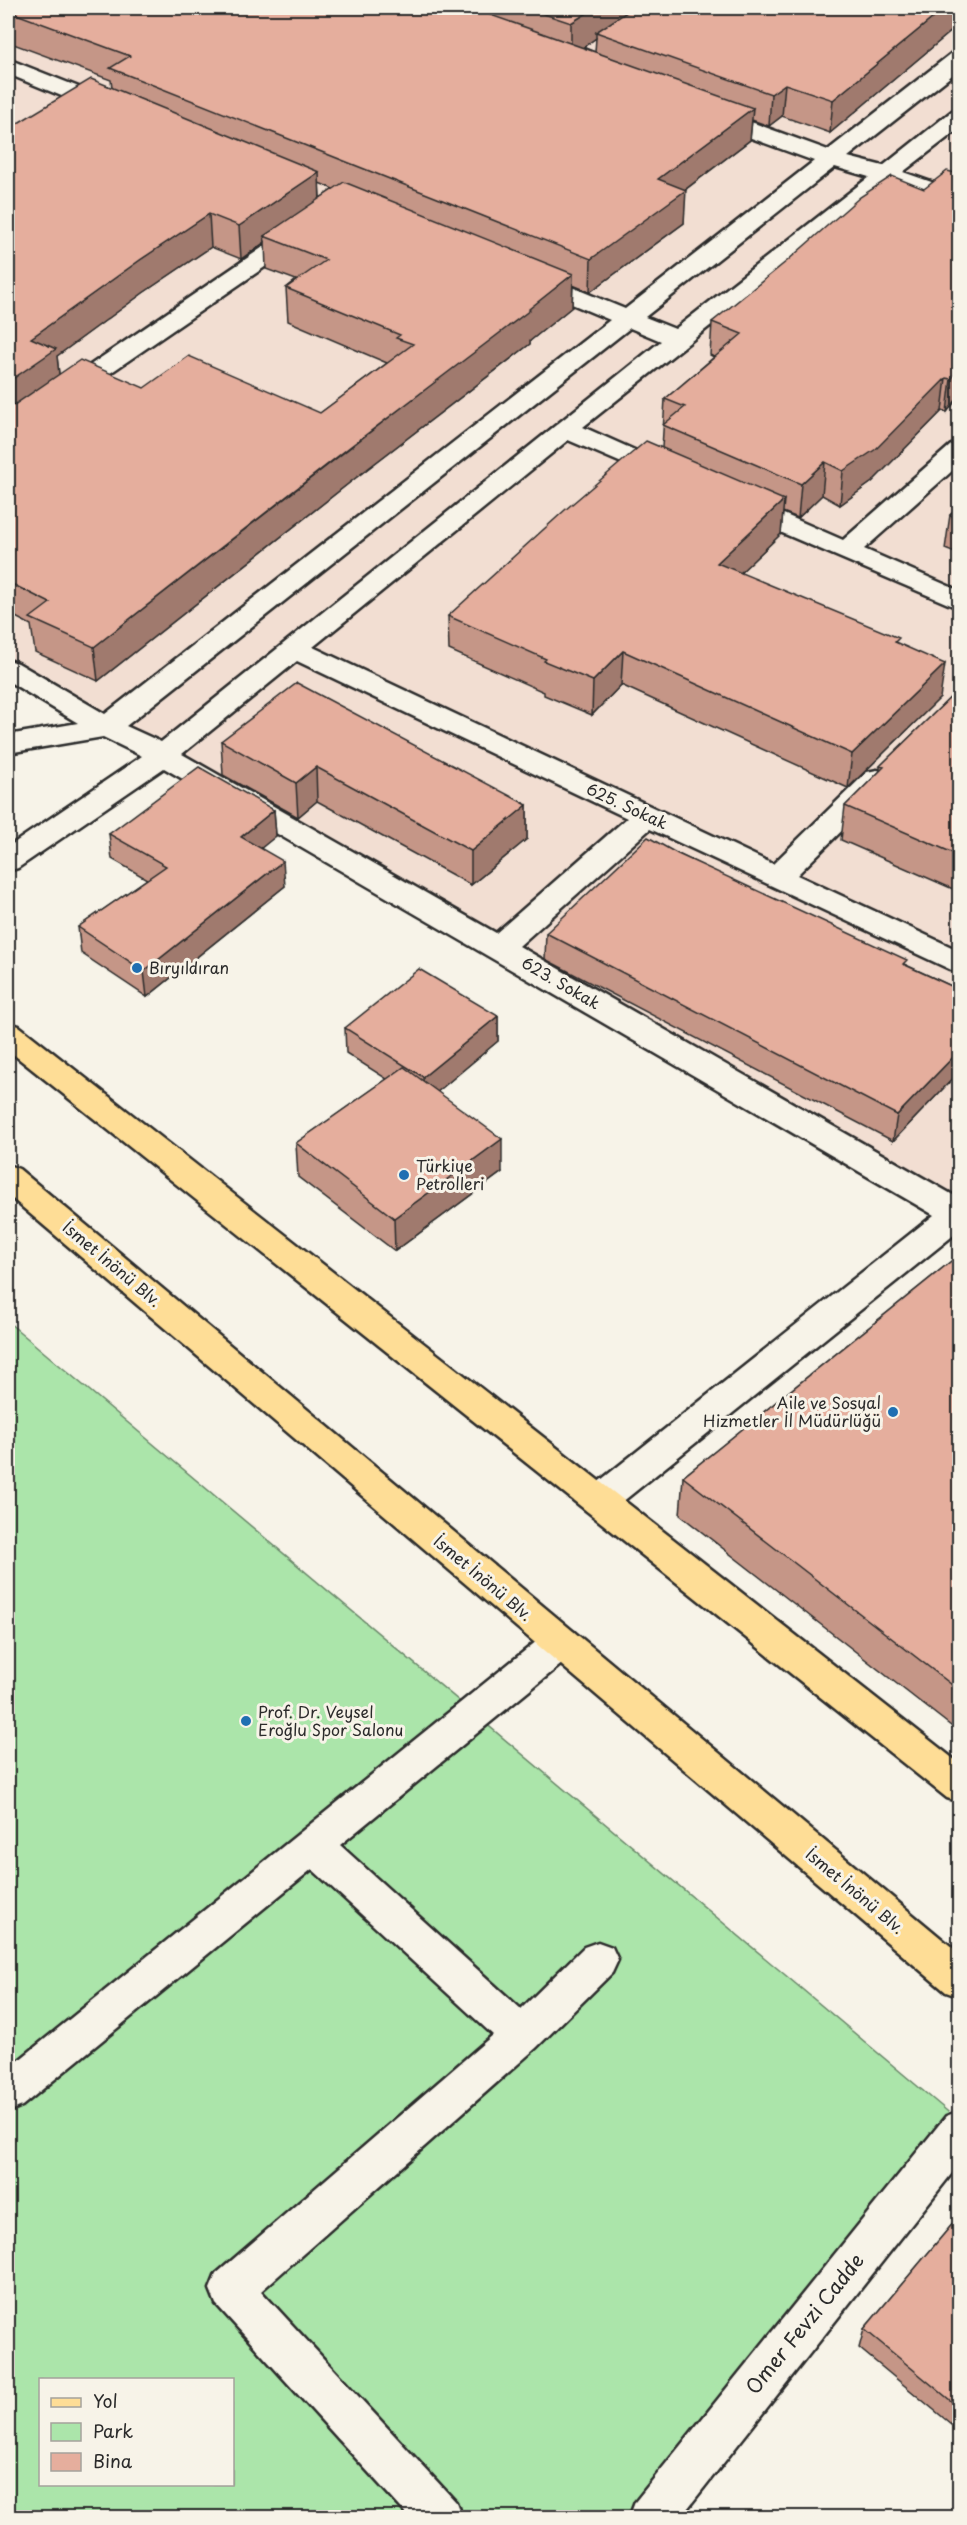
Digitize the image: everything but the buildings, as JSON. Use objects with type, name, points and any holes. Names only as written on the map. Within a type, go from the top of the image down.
[{"type":"main road","points":[[8,1034],[960,1786]]},
{"type":"main road","name":"İsmet İnönü Blv.","points":[[8,1177],[960,1979]]},
{"type":"street","points":[[8,744],[106,727],[960,58]]},
{"type":"street","points":[[8,66],[134,117]]},
{"type":"street","points":[[52,111],[79,95]]},
{"type":"street","points":[[686,106],[831,159],[886,174],[960,200]]},
{"type":"street","points":[[8,861],[163,755],[565,429],[960,116]]},
{"type":"street","points":[[8,432],[323,216]]},
{"type":"street","points":[[507,269],[680,340]]},
{"type":"street","points":[[565,429],[960,601]]},
{"type":"street","points":[[846,551],[960,450]]},
{"type":"street","name":"625. Sokak","points":[[295,649],[960,964]]},
{"type":"street","name":"623. Sokak","points":[[8,669],[106,727],[163,755],[959,1212]]},
{"type":"street","points":[[777,877],[893,763]]},
{"type":"street","points":[[499,947],[647,816]]},
{"type":"street","points":[[599,1501],[959,1212]]},
{"type":"street","points":[[8,2093],[561,1643]]},
{"type":"street","points":[[313,1845],[522,2035]]},
{"type":"street","points":[[440,2517],[231,2289],[522,2035],[598,1960]]},
{"type":"street","name":"Omer Fevzi Cadde","points":[[651,2517],[960,2130]]},
{"type":"shaded area","points":[[8,8],[959,8],[960,1212],[8,669]]},
{"type":"green space","name":"Prof. Dr. Veysel Eroğlu Spor Salonu","points":[[8,1322],[959,2121],[651,2517],[8,2517]]},
{"type":"place","name":"Bıryıldıran","points":[[137,968]]},
{"type":"place","name":"Türkiye Petrolleri","points":[[404,1175]]},
{"type":"place","name":"Aile ve Sosyal Hizmetler İl Müdürlüğü","points":[[893,1412]]},
{"type":"place","name":"Prof. Dr. Veysel Eroğlu Spor Salonu","points":[[246,1721]]}]
